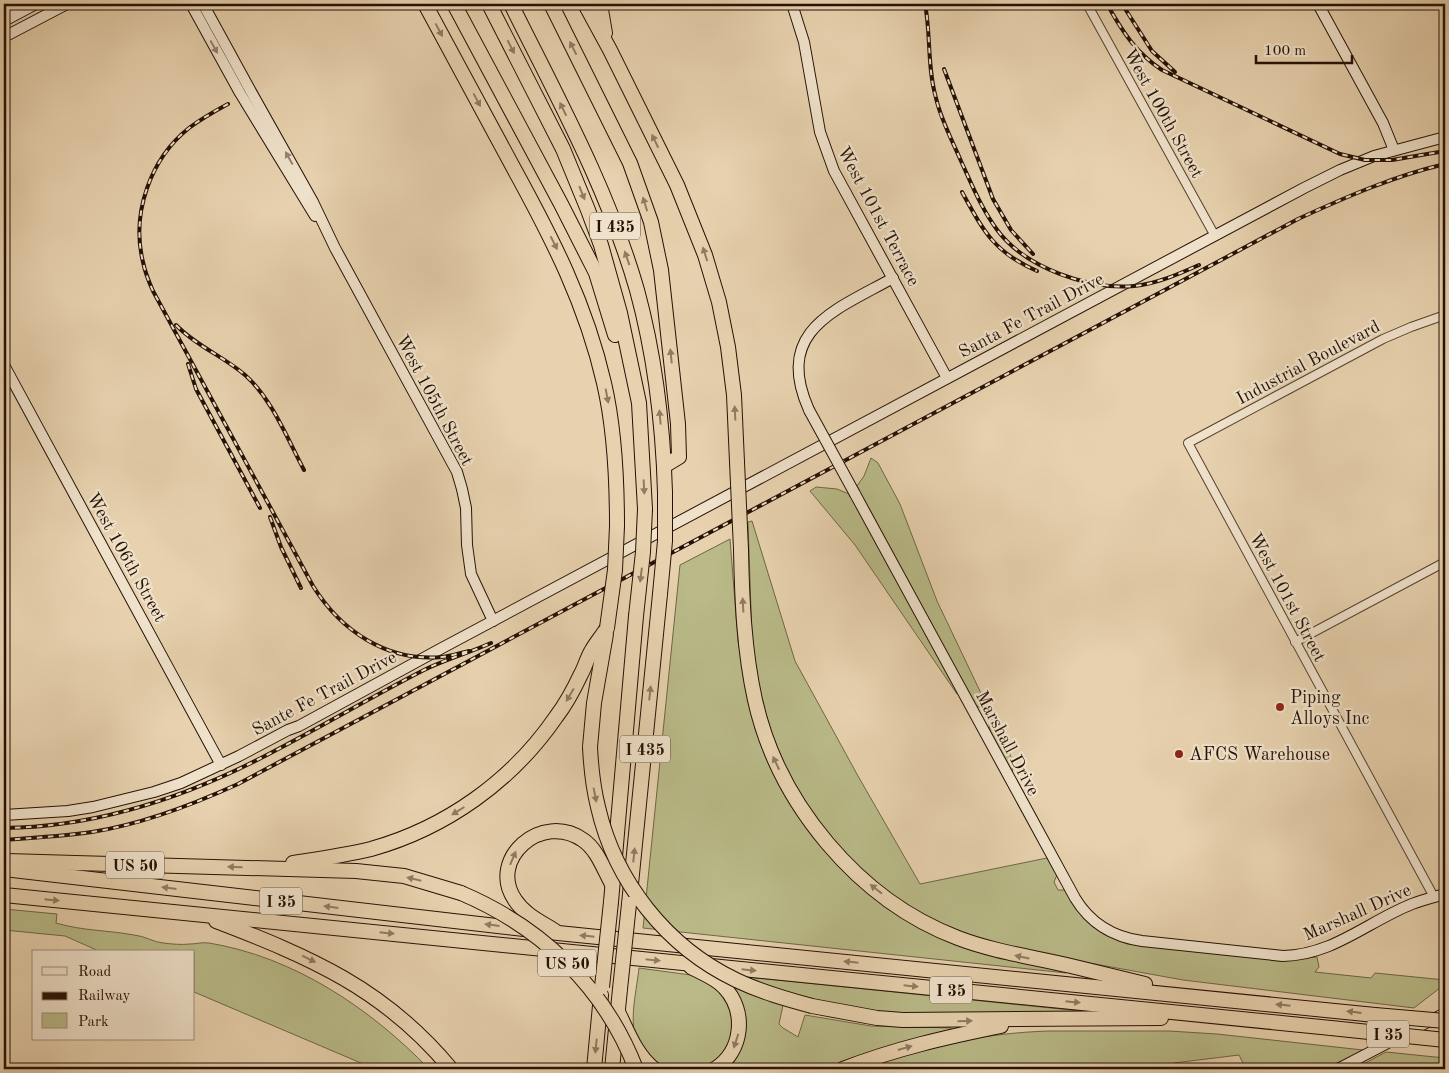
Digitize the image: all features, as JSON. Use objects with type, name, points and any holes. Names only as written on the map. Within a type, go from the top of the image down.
[{"type":"highway","points":[[425,4],[552,239],[584,314],[600,368],[609,409],[616,460],[616,570],[592,717],[590,747],[594,790],[606,835],[626,878],[645,907],[678,941],[721,972],[756,989],[812,1006],[903,1020],[1219,1017]]},
{"type":"highway","points":[[454,4],[521,127],[596,273],[614,328],[624,378],[638,403]]},
{"type":"highway","name":"I 435","points":[[488,4],[563,150],[588,210],[601,245],[614,290],[638,403],[645,509],[643,552],[594,1069]]},
{"type":"highway","name":"I 435","points":[[510,4],[588,159],[628,260],[652,357],[658,393],[664,466],[665,541],[612,1069]]},
{"type":"highway","points":[[551,4],[630,163],[644,200],[657,244],[678,424],[679,458],[664,466]]},
{"type":"highway","points":[[586,4],[677,185],[705,255],[719,302],[728,347],[734,395],[743,610],[747,658],[755,701],[766,740],[782,776],[801,809],[848,866],[874,888],[907,911],[942,930],[969,942],[1008,954],[1070,966],[1196,996]]},
{"type":"highway","points":[[600,4],[603,28],[610,50]]},
{"type":"highway","points":[[260,868],[355,853],[394,842],[434,824],[474,801],[507,774],[537,743],[572,692],[591,652],[606,628]]},
{"type":"highway","points":[[558,933],[523,910],[512,893],[509,880],[510,865],[512,857],[522,844],[539,833],[551,831],[564,832],[576,836],[591,848],[612,884]]},
{"type":"highway","name":"US 50","points":[[4,861],[381,873],[420,880],[460,893],[520,923],[575,971],[596,996],[609,1016],[625,1044],[636,1069]]},
{"type":"highway","name":"I 35","points":[[4,869],[558,933],[1445,1022]]},
{"type":"highway","name":"I 35","points":[[4,895],[1445,1040]]},
{"type":"highway","points":[[199,915],[282,946],[348,980],[402,1019],[451,1069]]},
{"type":"highway","points":[[683,963],[719,982],[732,997],[738,1010],[740,1025],[737,1041],[729,1056],[715,1069]]},
{"type":"highway","points":[[618,1012],[637,1050],[654,1069]]},
{"type":"highway","points":[[843,1069],[916,1044],[1031,1020]]},
{"type":"main road","points":[[6,18],[12,8],[10,4]]},
{"type":"main road","points":[[6,18],[36,4]]},
{"type":"main road","points":[[4,37],[67,4]]},
{"type":"main road","name":"West 105th Street","points":[[191,4],[249,109],[307,206],[327,233]]},
{"type":"main road","name":"West 105th Street","points":[[204,4],[313,202],[327,233],[457,472],[466,508],[467,545],[471,574],[493,621]]},
{"type":"main road","name":"West 101st Terrace","points":[[792,4],[804,42],[816,114],[827,153],[838,177],[947,378]]},
{"type":"main road","points":[[1318,4],[1383,122],[1394,150]]},
{"type":"main road","name":"Santa Fe Trail Drive","points":[[640,543],[1340,170],[1374,156],[1445,137]]},
{"type":"main road","name":"Marshall Drive","points":[[893,278],[832,312],[821,320],[809,334],[802,350],[799,375],[803,396],[1075,898],[1088,915],[1106,930],[1124,938],[1283,956],[1300,955],[1330,946],[1411,904],[1445,894]]},
{"type":"main road","name":"West 106th Street","points":[[4,365],[221,765]]},
{"type":"main road","name":"Sante Fe Trail Drive","points":[[4,815],[68,812],[123,801],[181,783],[317,717],[640,543]]},
{"type":"main road","points":[[1338,1069],[1445,1012]]},
{"type":"street","name":"West 100th Street","points":[[1087,4],[1215,236]]},
{"type":"street","name":"Industrial Boulevard","points":[[1188,443],[1383,339],[1411,326],[1445,314]]},
{"type":"street","name":"West 101st Street","points":[[1188,443],[1434,897]]},
{"type":"street","points":[[1295,642],[1445,562]]},
{"type":"green space","points":[[871,458],[878,463],[900,504],[937,601],[989,710],[976,706],[857,486],[864,476]]},
{"type":"green space","points":[[816,487],[837,489],[849,494],[957,690],[957,694],[855,545],[810,491]]},
{"type":"green space","points":[[752,521],[795,661],[920,884],[1047,858],[1057,875],[1054,882],[1058,890],[1065,890],[1078,911],[1092,926],[1105,935],[1127,944],[1283,960],[1317,957],[1319,967],[1315,972],[1371,978],[1375,973],[1445,980],[1445,984],[1414,1008],[1183,980],[1001,947],[937,924],[886,891],[846,857],[814,818],[778,755],[757,684],[752,639],[748,522]]},
{"type":"green space","points":[[730,539],[738,641],[749,697],[796,811],[810,831],[830,854],[896,911],[1067,970],[1066,973],[643,928],[680,565]]},
{"type":"green space","points":[[992,717],[1014,763],[1012,772],[990,731],[989,724]]},
{"type":"green space","points":[[4,909],[57,914],[56,923],[76,928],[124,933],[159,942],[180,944],[209,943],[271,960],[329,988],[356,1006],[382,1026],[429,1069],[375,1069],[195,992],[195,950],[96,950],[65,936],[4,930]]},
{"type":"green space","points":[[639,968],[691,975],[706,981],[728,1001],[734,1036],[717,1062],[706,1069],[662,1069],[657,1067],[640,1045],[634,1030],[633,1013]]},
{"type":"green space","points":[[737,976],[1080,1011],[1080,1015],[879,1013],[785,996],[779,1024],[798,1037],[805,1015],[871,1026],[951,1028],[951,1032],[858,1058],[831,1069],[722,1069],[739,1046],[723,979]]},
{"type":"green space","points":[[1169,1031],[1217,1034],[1363,1050],[1325,1069],[1246,1069],[1239,1055],[1174,1063],[1161,1069],[857,1069],[951,1042],[1025,1032]]},
{"type":"green space","points":[[1386,1052],[1445,1058],[1445,1069],[1354,1069]]},
{"type":"railway","points":[[925,4],[931,75],[938,106],[950,138],[982,206],[992,223],[1010,244],[1041,266],[1060,274],[1098,284],[1116,286],[1142,285],[1167,278],[1199,265]]},
{"type":"railway","points":[[1107,4],[1130,41],[1162,70],[1340,154],[1365,160],[1392,160],[1445,151]]},
{"type":"railway","points":[[1122,4],[1152,51],[1175,72]]},
{"type":"railway","points":[[944,69],[993,199],[1011,230],[1033,254]]},
{"type":"railway","points":[[228,104],[189,128],[175,141],[154,171],[142,207],[140,225],[140,244],[143,262],[153,291],[313,586],[337,617],[367,640],[384,649],[403,654],[422,657],[442,657],[469,651]]},
{"type":"railway","points":[[4,840],[48,837],[111,829],[185,806],[238,784],[1298,219],[1389,181],[1445,164]]},
{"type":"railway","points":[[962,192],[984,230],[1000,248],[1022,264],[1037,271]]},
{"type":"railway","points":[[176,325],[192,339],[237,368],[255,385],[278,419],[304,470]]},
{"type":"railway","points":[[188,364],[196,389],[260,508]]},
{"type":"railway","points":[[270,517],[281,547],[301,588]]},
{"type":"railway","points":[[4,828],[38,826],[104,816],[136,808],[200,786],[261,758],[424,670],[491,643]]},
{"type":"place","name":"Piping Alloys Inc","points":[[1280,707]]},
{"type":"place","name":"AFCS Warehouse","points":[[1179,754]]}]
